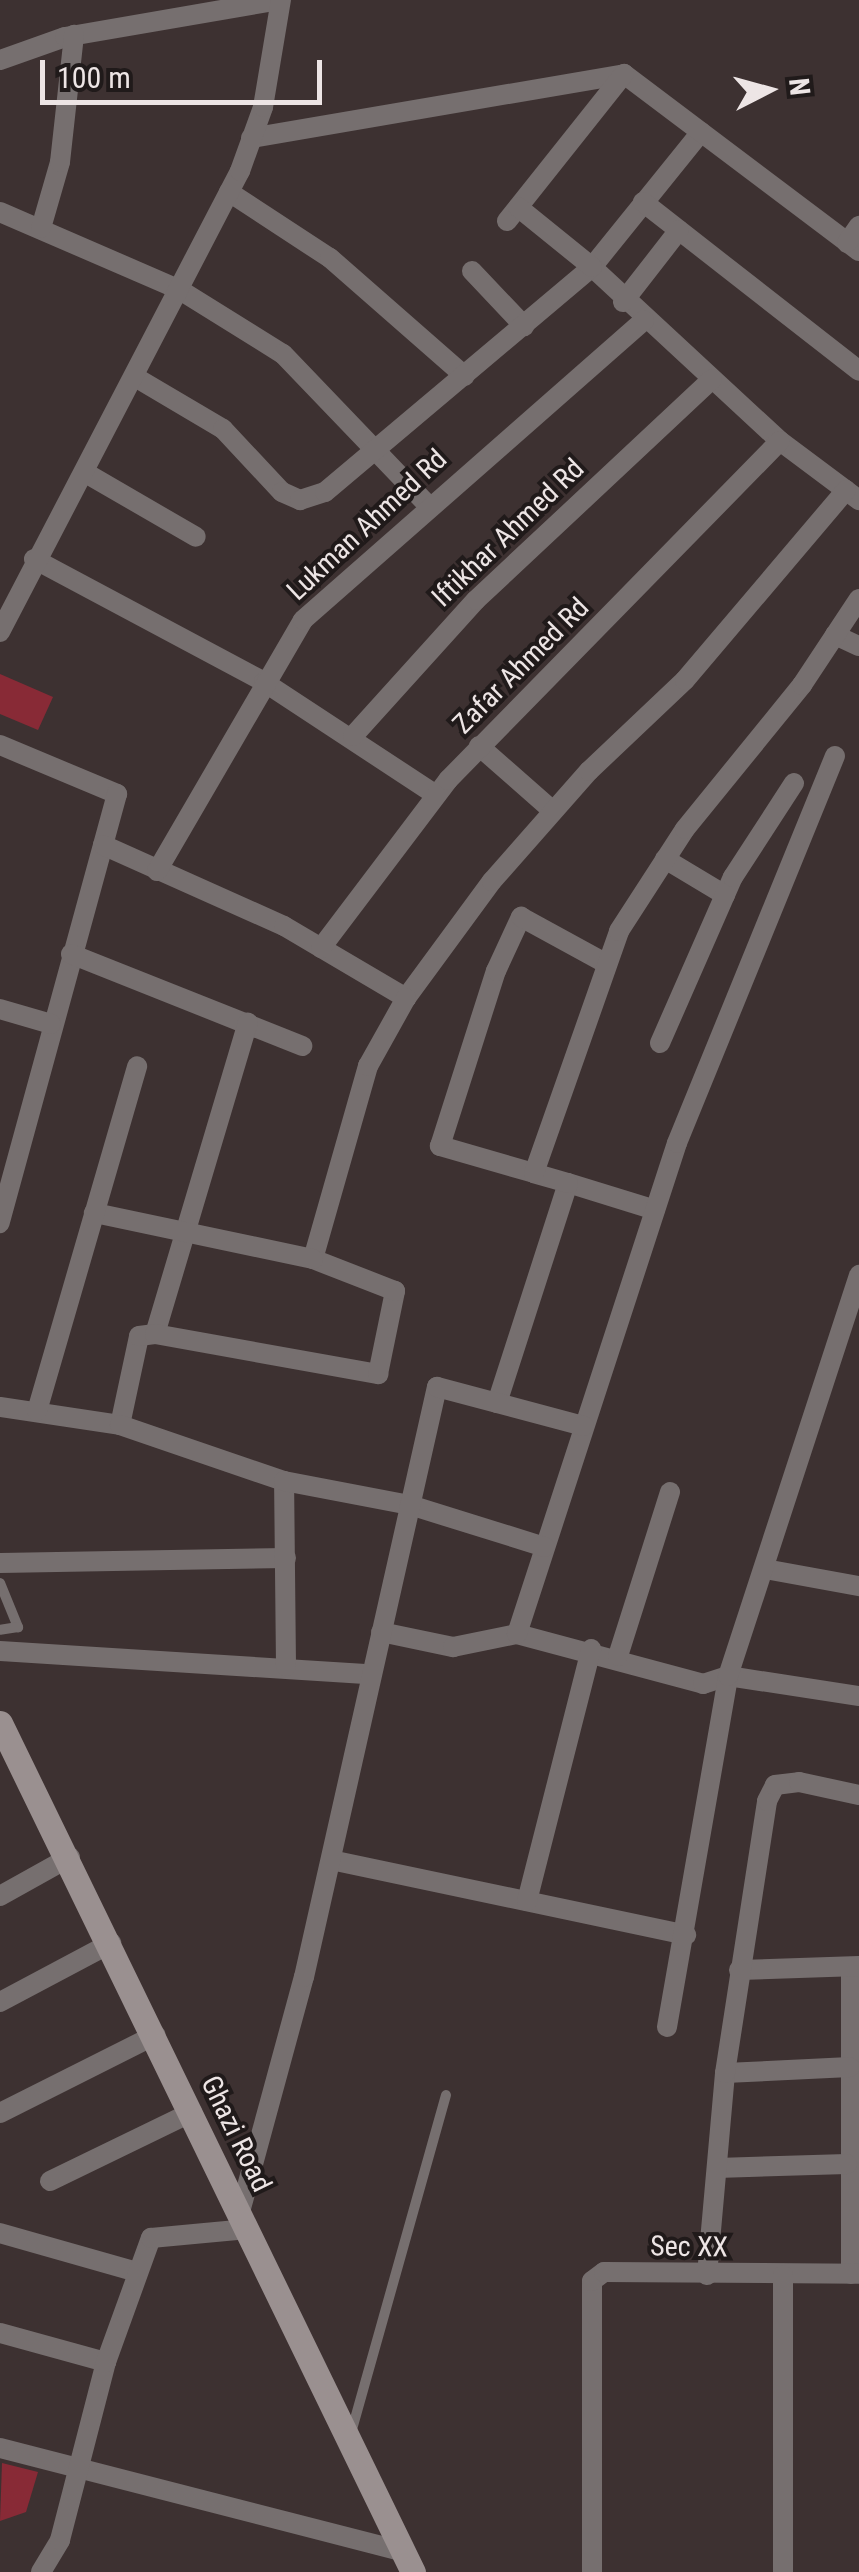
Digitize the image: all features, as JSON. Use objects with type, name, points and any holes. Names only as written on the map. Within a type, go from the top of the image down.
[{"type":"main road","name":"Ghazi Road","points":[[0,1723],[70,1857],[408,2562]]},
{"type":"street","points":[[0,60],[74,35],[280,0],[251,138],[229,192],[135,377],[34,559],[0,632]]},
{"type":"street","points":[[41,228],[60,162],[74,35]]},
{"type":"street","points":[[251,138],[624,74],[855,240]]},
{"type":"street","points":[[313,1259],[368,1066],[406,998],[553,811],[685,680],[853,495],[780,441],[624,302],[592,267],[513,214],[624,74]]},
{"type":"street","points":[[135,377],[223,429],[282,492],[300,500],[325,492],[592,267],[702,132]]},
{"type":"street","points":[[229,192],[330,258],[465,376]]},
{"type":"street","points":[[642,202],[859,371]]},
{"type":"street","points":[[0,212],[180,290],[282,354],[380,446],[427,504]]},
{"type":"street","points":[[624,302],[679,230]]},
{"type":"street","points":[[472,271],[524,326]]},
{"type":"street","name":"Lukman Ahmed Rd","points":[[156,871],[264,682],[338,580],[644,320]]},
{"type":"street","name":"Iftikhar Ahmed Rd","points":[[353,736],[476,600],[712,378]]},
{"type":"street","name":"Zafar Ahmed Rd","points":[[321,948],[436,796],[479,746],[780,441]]},
{"type":"street","points":[[84,472],[196,537]]},
{"type":"street","points":[[34,559],[264,682],[353,736],[436,796]]},
{"type":"street","points":[[534,1173],[607,964],[665,859],[859,599]]},
{"type":"street","points":[[835,635],[859,646]]},
{"type":"street","points":[[0,745],[117,794],[51,1024],[0,1222]]},
{"type":"street","points":[[479,746],[553,811]]},
{"type":"street","points":[[517,1634],[654,1210],[835,756]]},
{"type":"street","points":[[660,1043],[725,896],[794,783]]},
{"type":"street","points":[[103,844],[321,948],[406,998]]},
{"type":"street","points":[[665,859],[725,896]]},
{"type":"street","points":[[607,964],[521,918],[496,971],[440,1146],[654,1210]]},
{"type":"street","points":[[71,954],[302,1046]]},
{"type":"street","points":[[0,1009],[51,1024]]},
{"type":"street","points":[[155,1334],[248,1023]]},
{"type":"street","points":[[37,1411],[136,1066]]},
{"type":"street","points":[[497,1403],[568,1183]]},
{"type":"street","points":[[94,1213],[313,1259],[395,1291],[378,1374],[155,1334],[138,1336],[120,1425]]},
{"type":"street","points":[[667,2027],[728,1676],[859,1275]]},
{"type":"street","points":[[42,2572],[60,2540],[106,2362],[151,2238],[244,2220],[331,1860],[369,1674],[437,1387],[584,1426]]},
{"type":"street","points":[[0,1407],[120,1425],[284,1481],[410,1505],[545,1547]]},
{"type":"street","points":[[284,1481],[286,1666]]},
{"type":"street","points":[[618,1656],[670,1492]]},
{"type":"street","points":[[0,1564],[286,1558]]},
{"type":"street","points":[[764,1569],[859,1586]]},
{"type":"street","points":[[381,1632],[453,1647],[517,1634],[591,1648],[704,1684],[728,1676],[859,1696]]},
{"type":"street","points":[[527,1901],[591,1648]]},
{"type":"street","points":[[0,1650],[369,1674]]},
{"type":"street","points":[[707,2275],[739,1970],[774,1785],[859,1794]]},
{"type":"street","points":[[0,1896],[70,1857]]},
{"type":"street","points":[[331,1860],[686,1935]]},
{"type":"street","points":[[0,2002],[111,1943]]},
{"type":"street","points":[[739,1970],[855,1966],[847,2164],[855,2274]]},
{"type":"street","points":[[0,2113],[155,2035]]},
{"type":"street","points":[[726,2073],[850,2067]]},
{"type":"street","points":[[50,2181],[192,2112]]},
{"type":"street","points":[[718,2168],[847,2164]]},
{"type":"street","points":[[0,2234],[136,2272]]},
{"type":"street","name":"Sec XX","points":[[592,2572],[592,2281],[604,2272],[855,2274]]},
{"type":"street","points":[[782,2572],[783,2276]]},
{"type":"street","points":[[0,2332],[106,2362]]},
{"type":"street","points":[[0,2448],[77,2464],[408,2562]]},
{"type":"lane","points":[[0,1583],[18,1627],[0,1630]]},
{"type":"lane","points":[[349,2438],[446,2094]]},
{"type":"building","points":[[0,674],[53,697],[38,730],[0,714]]},
{"type":"building","points":[[2,2463],[38,2472],[26,2512],[0,2521]]}]
